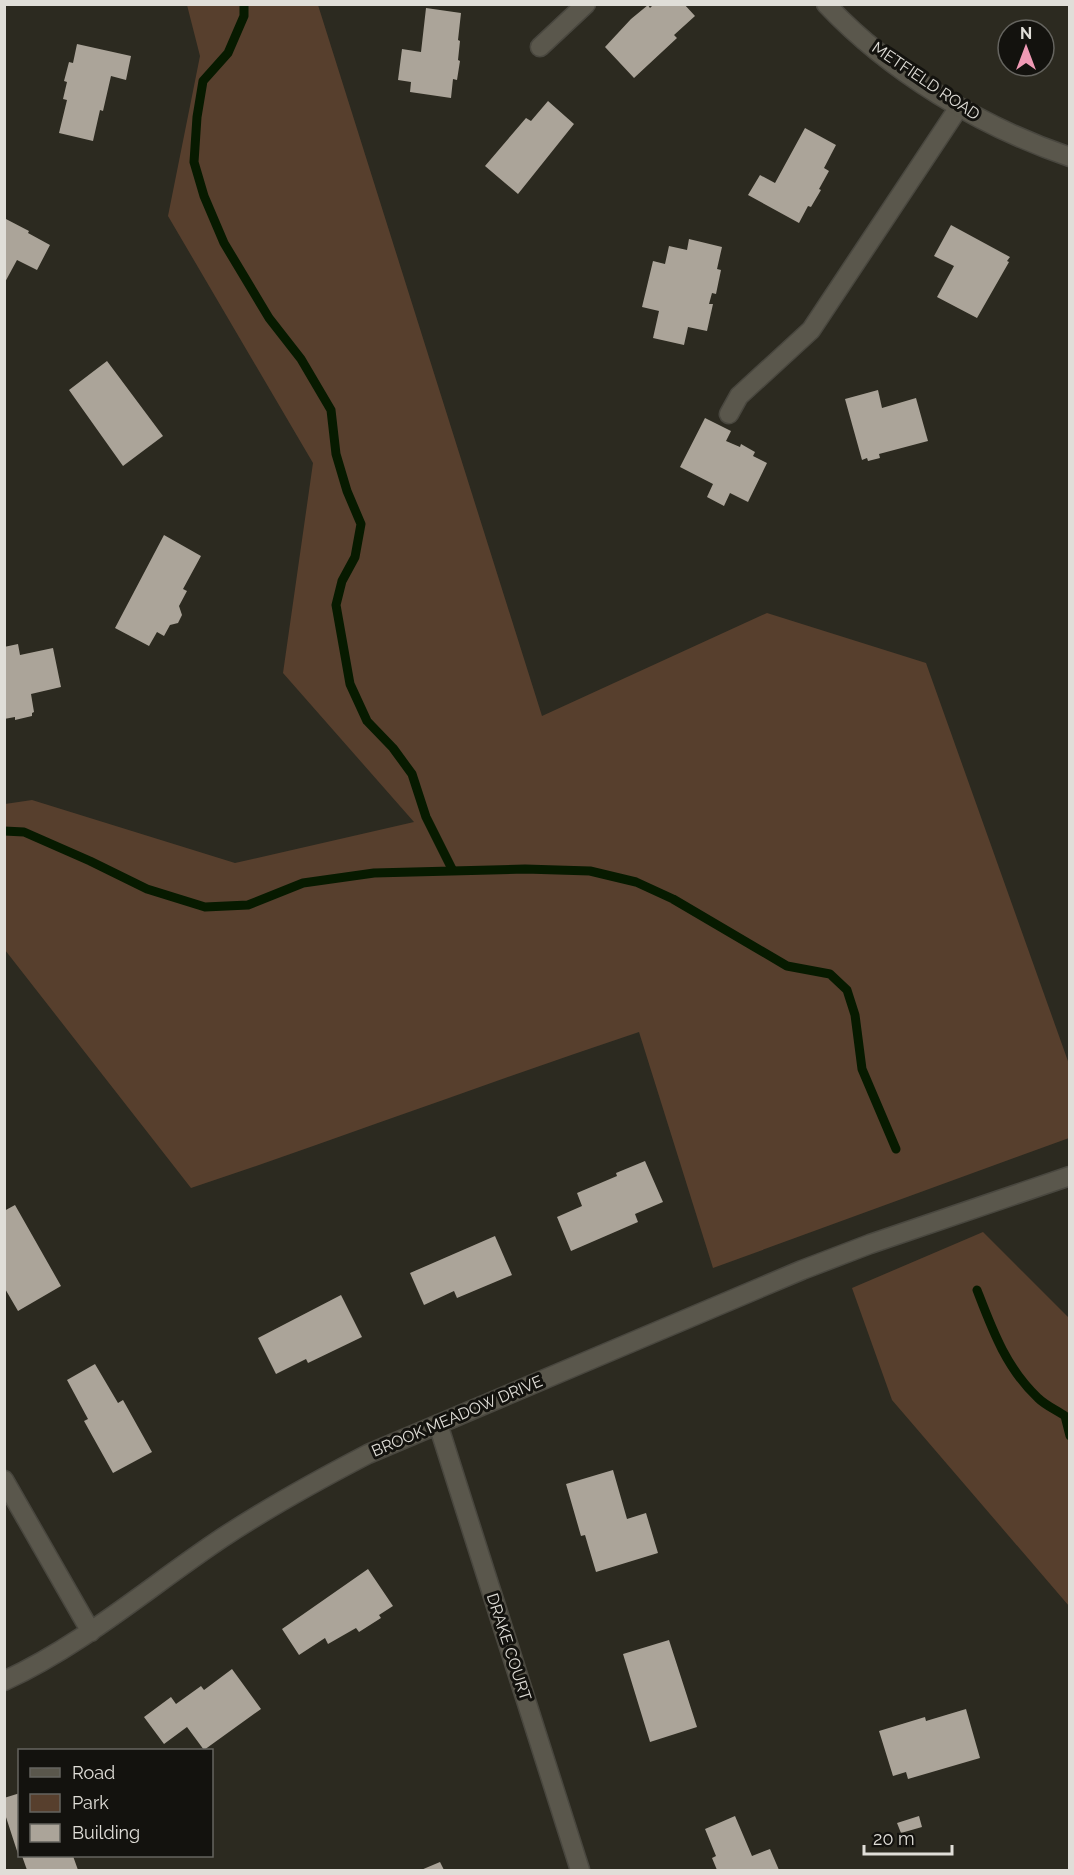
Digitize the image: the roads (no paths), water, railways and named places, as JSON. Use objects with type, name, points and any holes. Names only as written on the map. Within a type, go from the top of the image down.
[{"type":"street","points":[[540,47],[586,4]]},
{"type":"street","name":"METFIELD ROAD","points":[[826,4],[848,27],[892,62],[959,107],[1006,132],[1070,157]]},
{"type":"street","points":[[729,414],[739,396],[811,330],[959,107]]},
{"type":"street","name":"BROOK MEADOW DRIVE","points":[[4,1681],[24,1672],[91,1632],[221,1539],[305,1486],[368,1454],[802,1270],[870,1244],[1070,1176]]},
{"type":"street","name":"DRAKE COURT","points":[[438,1424],[580,1870]]},
{"type":"street","points":[[4,1480],[91,1632]]},
{"type":"waterway","points":[[244,4],[244,16],[228,53],[203,81],[197,117],[194,162],[204,196],[224,243],[269,318],[301,359],[331,410],[336,454],[347,491],[361,524],[355,557],[342,581],[336,605],[350,684],[367,721],[393,748],[412,774],[426,817],[453,871]]},
{"type":"waterway","points":[[4,831],[24,832],[147,889],[205,907],[248,905],[303,883],[374,873],[525,869],[590,871],[636,882],[673,899],[787,966],[830,974],[847,990],[855,1015],[862,1069],[896,1149]]},
{"type":"waterway","points":[[977,1290],[994,1333],[1017,1374],[1038,1398],[1065,1416],[1070,1436]]}]
